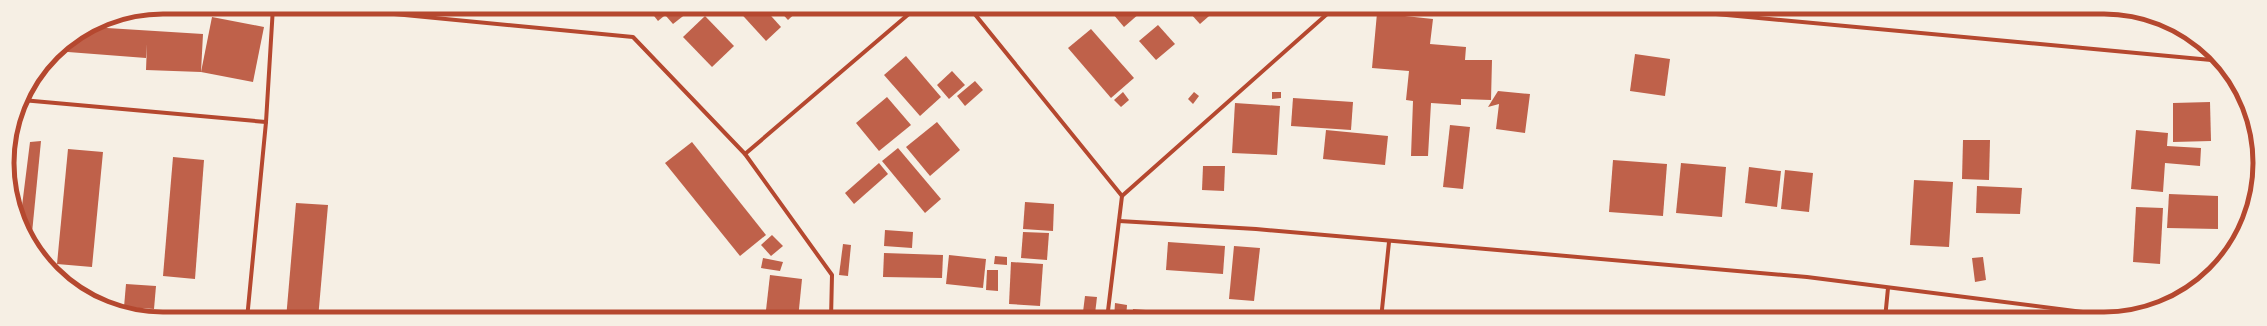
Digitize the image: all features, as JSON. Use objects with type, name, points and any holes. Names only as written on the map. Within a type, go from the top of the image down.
[{"type":"street","points":[[248,312],[266,122],[273,14]]},
{"type":"street","points":[[395,14],[633,37],[745,154],[832,275],[831,312]]},
{"type":"street","points":[[745,154],[909,14]]},
{"type":"street","points":[[975,14],[1122,196]]},
{"type":"street","points":[[1108,312],[1122,196],[1327,14]]},
{"type":"street","points":[[1716,14],[2211,60]]},
{"type":"street","points":[[27,100],[266,122]]},
{"type":"street","points":[[1119,221],[1256,229],[1389,242],[1807,277],[2082,312]]},
{"type":"street","points":[[1382,312],[1389,242]]},
{"type":"street","points":[[1886,312],[1888,288]]},
{"type":"building","points":[[652,14],[666,14],[658,21]]},
{"type":"building","points":[[668,14],[686,14],[673,24],[666,16]]},
{"type":"building","points":[[741,14],[769,14],[781,27],[766,41]]},
{"type":"building","points":[[782,14],[794,14],[788,20]]},
{"type":"building","points":[[1113,14],[1139,14],[1124,27]]},
{"type":"building","points":[[1191,14],[1211,14],[1200,24]]},
{"type":"building","points":[[1377,14],[1433,19],[1430,44],[1466,47],[1465,60],[1492,60],[1491,100],[1461,99],[1461,105],[1431,103],[1428,156],[1411,156],[1413,101],[1406,100],[1409,71],[1372,68]]},
{"type":"building","points":[[705,16],[734,46],[712,67],[683,37]]},
{"type":"building","points":[[212,17],[264,27],[253,82],[201,72]]},
{"type":"building","points":[[1158,25],[1175,44],[1156,60],[1139,41]]},
{"type":"building","points":[[100,28],[203,34],[201,72],[146,70],[147,44],[146,58],[64,52],[80,39]]},
{"type":"building","points":[[1091,29],[1134,78],[1111,98],[1068,48]]},
{"type":"building","points":[[1635,54],[1670,59],[1665,96],[1630,91]]},
{"type":"building","points":[[906,56],[941,97],[920,116],[884,75]]},
{"type":"building","points":[[952,71],[965,85],[949,99],[937,85]]},
{"type":"building","points":[[975,81],[983,90],[965,106],[957,96]]},
{"type":"building","points":[[1498,91],[1530,94],[1525,133],[1496,129],[1499,104],[1488,107]]},
{"type":"building","points":[[1123,92],[1129,100],[1121,107],[1114,100]]},
{"type":"building","points":[[1194,92],[1199,96],[1193,104],[1188,99]]},
{"type":"building","points":[[1272,92],[1281,92],[1281,98],[1272,99]]},
{"type":"building","points":[[887,97],[911,125],[879,151],[856,123]]},
{"type":"building","points":[[1293,98],[1353,102],[1351,130],[1291,126]]},
{"type":"building","points":[[2210,102],[2211,141],[2173,142],[2173,103]]},
{"type":"building","points":[[1235,103],[1280,106],[1277,155],[1232,153]]},
{"type":"building","points":[[937,122],[960,150],[930,176],[906,147]]},
{"type":"building","points":[[1450,125],[1470,127],[1463,189],[1443,187]]},
{"type":"building","points":[[1326,130],[1388,136],[1385,165],[1323,159]]},
{"type":"building","points":[[2136,130],[2168,133],[2167,146],[2201,148],[2200,166],[2165,163],[2163,192],[2131,189]]},
{"type":"building","points":[[1963,140],[1990,140],[1989,180],[1962,179]]},
{"type":"building","points":[[41,141],[32,233],[22,210],[30,142]]},
{"type":"building","points":[[692,142],[766,235],[740,256],[665,163]]},
{"type":"building","points":[[898,148],[941,199],[925,213],[882,161]]},
{"type":"building","points":[[68,149],[103,152],[92,267],[57,264]]},
{"type":"building","points":[[173,157],[204,160],[195,279],[163,276]]},
{"type":"building","points":[[1613,160],[1667,164],[1663,216],[1609,212]]},
{"type":"building","points":[[879,163],[888,174],[854,204],[845,193]]},
{"type":"building","points":[[1681,163],[1726,167],[1722,217],[1676,213]]},
{"type":"building","points":[[1203,166],[1225,166],[1224,191],[1202,190]]},
{"type":"building","points":[[1749,167],[1781,171],[1777,207],[1745,203]]},
{"type":"building","points":[[1785,170],[1813,173],[1809,212],[1781,209]]},
{"type":"building","points":[[1914,180],[1953,182],[1949,247],[1910,245]]},
{"type":"building","points":[[1977,186],[2022,188],[2020,214],[1976,213]]},
{"type":"building","points":[[2169,194],[2218,196],[2218,229],[2167,228]]},
{"type":"building","points":[[1025,202],[1054,204],[1053,231],[1023,229]]},
{"type":"building","points":[[296,203],[328,205],[319,312],[287,312]]},
{"type":"building","points":[[2136,207],[2163,208],[2160,264],[2133,262]]},
{"type":"building","points":[[885,230],[913,232],[912,248],[884,246]]},
{"type":"building","points":[[1023,232],[1049,233],[1047,260],[1021,258]]},
{"type":"building","points":[[772,235],[783,246],[771,256],[761,245]]},
{"type":"building","points":[[1168,242],[1225,246],[1223,274],[1166,270]]},
{"type":"building","points":[[843,244],[851,245],[848,276],[839,275]]},
{"type":"building","points":[[1234,246],[1260,248],[1254,301],[1229,299]]},
{"type":"building","points":[[884,253],[943,255],[942,278],[883,277]]},
{"type":"building","points":[[949,255],[986,259],[983,288],[946,284]]},
{"type":"building","points":[[995,256],[1007,257],[1007,265],[994,264]]},
{"type":"building","points":[[1983,257],[1986,280],[1975,282],[1972,258]]},
{"type":"building","points":[[763,258],[783,262],[780,271],[761,268]]},
{"type":"building","points":[[1011,262],[1043,264],[1040,306],[1009,304]]},
{"type":"building","points":[[987,270],[998,270],[998,291],[986,290]]},
{"type":"building","points":[[770,275],[802,279],[799,312],[766,312]]},
{"type":"building","points":[[126,284],[156,286],[154,309],[124,307]]},
{"type":"building","points":[[1085,296],[1097,297],[1095,312],[1083,312]]},
{"type":"building","points":[[1115,303],[1127,305],[1126,312],[1114,312]]},
{"type":"building","points":[[1133,309],[1171,312],[1133,312]]}]
